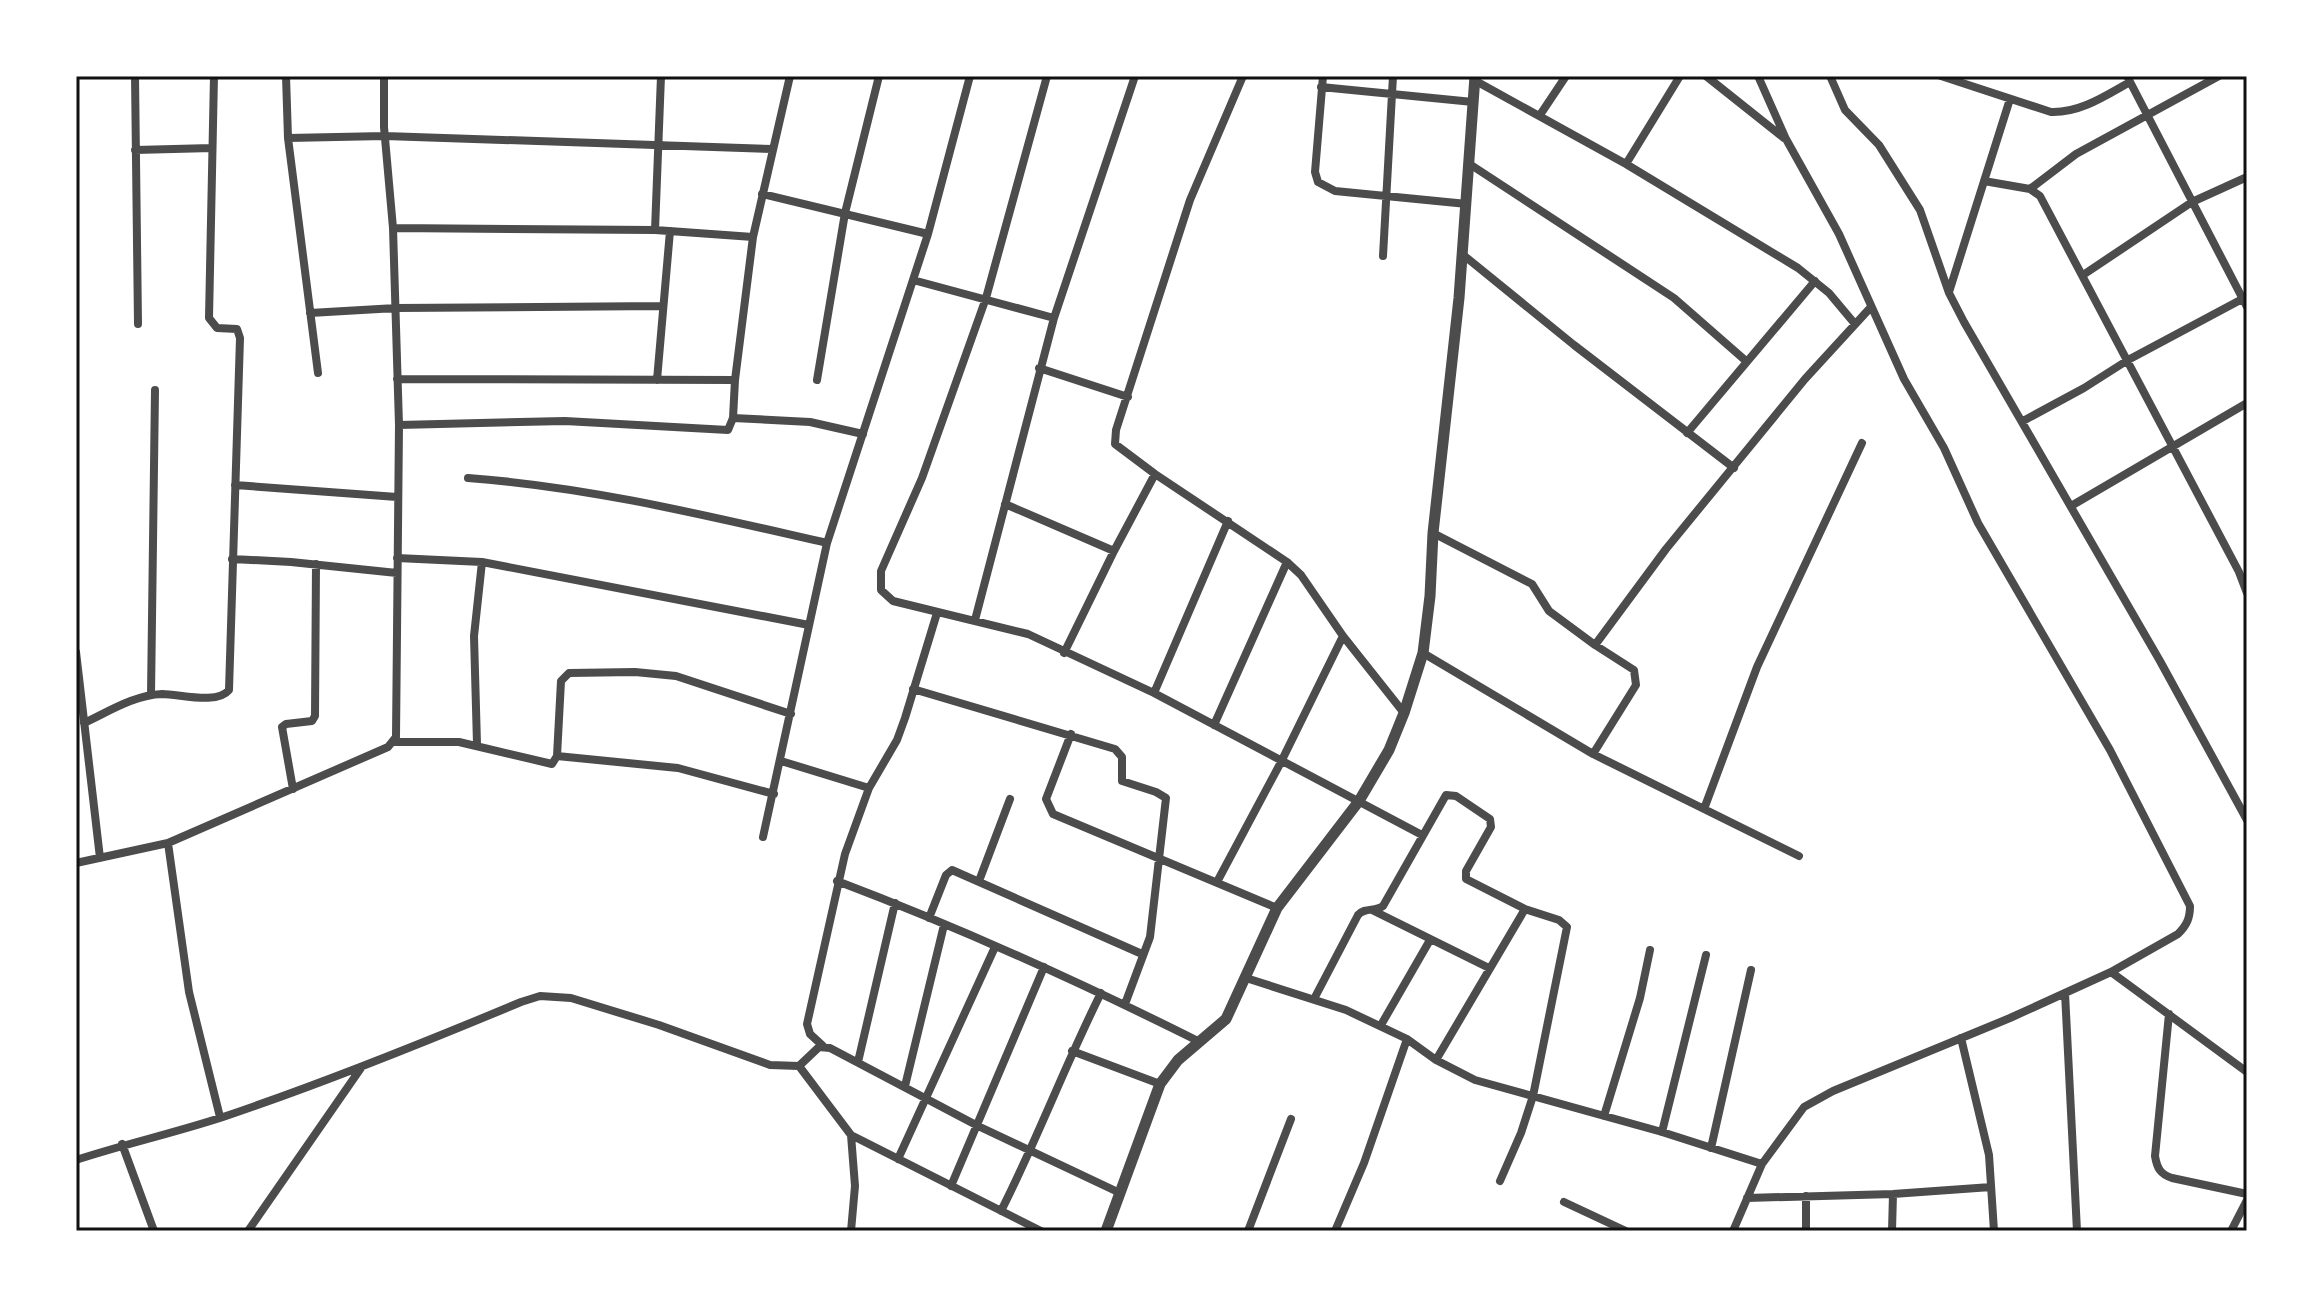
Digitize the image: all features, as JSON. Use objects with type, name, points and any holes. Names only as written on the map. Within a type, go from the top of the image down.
[{"type":"street","points":[[135,76],[138,324]]},
{"type":"street","points":[[84,723],[151,695],[215,697],[229,690],[240,338],[237,329],[217,328],[209,318],[214,76]]},
{"type":"street","points":[[286,76],[288,138],[318,373]]},
{"type":"street","points":[[384,76],[385,136],[393,228],[399,425],[397,732],[393,742]]},
{"type":"street","points":[[655,230],[661,76]]},
{"type":"street","points":[[399,425],[565,421],[724,431],[730,428],[753,237],[790,76]]},
{"type":"street","points":[[817,380],[845,213],[879,76]]},
{"type":"street","points":[[763,837],[827,543],[928,234],[970,76]]},
{"type":"street","points":[[1047,76],[986,298],[922,478],[881,571],[881,590],[893,601],[1028,634],[1154,693],[1422,835]]},
{"type":"street","points":[[975,620],[1039,368],[1135,76]]},
{"type":"street","points":[[1243,76],[1190,200],[1113,438],[1115,444],[1155,474],[1228,521],[1301,575],[1343,636],[1404,713]]},
{"type":"street","points":[[1323,76],[1315,172],[1318,182],[1335,191],[1467,204]]},
{"type":"street","points":[[1383,256],[1393,76]]},
{"type":"street","points":[[1540,115],[1566,76]]},
{"type":"street","points":[[1626,164],[1680,76]]},
{"type":"street","points":[[1706,76],[1786,139]]},
{"type":"street","points":[[1733,1231],[1762,1164],[1796,1115],[1816,1099],[2111,972],[2178,934],[2186,927],[2190,915],[2190,906],[2110,750],[1978,523],[1944,448],[1904,379],[1839,234],[1786,139],[1758,76]]},
{"type":"street","points":[[1830,76],[1845,110],[1879,145],[1920,210],[1949,293],[2247,820]]},
{"type":"street","points":[[1941,76],[2051,112],[2076,110],[2129,79],[2245,300],[2128,360],[2023,421]]},
{"type":"street","points":[[2030,189],[2076,154],[2219,76]]},
{"type":"street","points":[[1106,1231],[1160,1084],[1178,1060],[1226,1019],[1277,908],[1359,801],[1389,750],[1404,713],[1423,653],[1430,596],[1433,533],[1467,204],[1475,78],[1626,164],[1798,268],[1815,281],[1855,324]]},
{"type":"street","points":[[1321,87],[1473,102]]},
{"type":"street","points":[[1949,293],[2010,99]]},
{"type":"street","points":[[288,138],[385,136],[773,149]]},
{"type":"street","points":[[135,150],[212,148]]},
{"type":"street","points":[[1468,163],[1674,298],[1746,361]]},
{"type":"street","points":[[2083,275],[2192,202],[2247,177]]},
{"type":"street","points":[[1984,181],[2030,189],[2040,196],[2239,572],[2247,593]]},
{"type":"street","points":[[762,194],[928,234]]},
{"type":"street","points":[[393,228],[655,230],[753,237]]},
{"type":"street","points":[[657,380],[670,231]]},
{"type":"street","points":[[1462,254],[1734,468]]},
{"type":"street","points":[[913,280],[1054,318]]},
{"type":"street","points":[[1687,433],[1815,281]]},
{"type":"street","points":[[310,313],[396,308],[662,306]]},
{"type":"street","points":[[1595,645],[1666,549],[1805,379],[1871,307]]},
{"type":"street","points":[[1039,368],[1128,397]]},
{"type":"street","points":[[397,379],[735,380]]},
{"type":"street","points":[[151,695],[155,390]]},
{"type":"street","points":[[2071,506],[2247,403]]},
{"type":"street","points":[[733,418],[810,422],[863,434]]},
{"type":"street","points":[[1704,809],[1757,667],[1862,443]]},
{"type":"street","points":[[1064,653],[1155,474]]},
{"type":"street","points":[[468,478],[631,498],[827,543]]},
{"type":"street","points":[[235,485],[397,497]]},
{"type":"street","points":[[1005,504],[1114,551]]},
{"type":"street","points":[[1154,693],[1228,521]]},
{"type":"street","points":[[1433,533],[1532,584],[1549,611],[1630,666],[1637,679],[1593,754]]},
{"type":"street","points":[[397,558],[482,562],[809,625]]},
{"type":"street","points":[[232,559],[397,573]]},
{"type":"street","points":[[477,744],[474,636],[482,562]]},
{"type":"street","points":[[1214,725],[1287,562]]},
{"type":"street","points":[[293,789],[282,727],[312,721],[315,716],[316,564]]},
{"type":"street","points":[[937,613],[897,740],[869,788],[837,881],[807,1024],[810,1034],[823,1046],[978,1126],[1120,1193]]},
{"type":"street","points":[[1217,882],[1343,636]]},
{"type":"street","points":[[76,652],[100,858]]},
{"type":"street","points":[[1423,653],[1593,754],[1799,856]]},
{"type":"street","points":[[76,863],[168,843],[393,742],[477,744],[552,764],[557,756],[561,681],[569,673],[676,676],[791,714]]},
{"type":"street","points":[[913,689],[1115,749],[1122,757],[1122,781],[1166,798],[1157,857],[1152,927],[1125,1004]]},
{"type":"street","points":[[1071,734],[1046,799],[1053,814],[1277,908]]},
{"type":"street","points":[[557,756],[678,768],[774,794]]},
{"type":"street","points":[[781,761],[869,788]]},
{"type":"street","points":[[1314,999],[1358,915],[1364,910],[1380,909],[1387,900],[1446,795],[1456,796],[1487,817],[1491,827],[1466,871],[1466,879],[1525,909],[1559,920],[1567,927],[1533,1096],[1500,1181]]},
{"type":"street","points":[[979,881],[1010,799]]},
{"type":"street","points":[[168,843],[189,992],[220,1117]]},
{"type":"street","points":[[929,918],[948,871],[979,881],[1142,954]]},
{"type":"street","points":[[837,881],[1044,967],[1200,1042]]},
{"type":"street","points":[[858,1062],[895,903]]},
{"type":"street","points":[[1436,1060],[1525,909]]},
{"type":"street","points":[[1371,910],[1489,968]]},
{"type":"street","points":[[905,1086],[944,925]]},
{"type":"street","points":[[1381,1025],[1430,940]]},
{"type":"street","points":[[898,1159],[995,947]]},
{"type":"street","points":[[1604,1116],[1640,998],[1650,950]]},
{"type":"street","points":[[1662,1132],[1706,955]]},
{"type":"street","points":[[951,1186],[1044,967]]},
{"type":"street","points":[[1711,1148],[1751,970]]},
{"type":"street","points":[[2111,972],[2247,1072]]},
{"type":"street","points":[[1246,978],[1314,999],[1381,1025],[1436,1060],[1475,1080],[1662,1132],[1762,1164]]},
{"type":"street","points":[[1001,1211],[1031,1152],[1072,1051],[1101,993]]},
{"type":"street","points":[[2065,993],[2077,1231]]},
{"type":"street","points":[[76,1160],[220,1117],[361,1068],[540,996],[571,998],[659,1025],[770,1065],[799,1066],[823,1046]]},
{"type":"street","points":[[2169,1014],[2155,1156],[2157,1167],[2162,1175],[2247,1197],[2231,1231]]},
{"type":"street","points":[[1961,1038],[1989,1155],[1994,1231]]},
{"type":"street","points":[[1335,1231],[1364,1163],[1407,1039]]},
{"type":"street","points":[[1072,1051],[1160,1084]]},
{"type":"street","points":[[799,1066],[851,1135],[1041,1231]]},
{"type":"street","points":[[248,1231],[361,1068]]},
{"type":"street","points":[[1248,1231],[1291,1119]]},
{"type":"street","points":[[851,1135],[855,1186],[851,1231]]},
{"type":"street","points":[[122,1144],[154,1231]]},
{"type":"street","points":[[1747,1198],[1893,1194],[1991,1187]]},
{"type":"street","points":[[1892,1231],[1893,1194]]},
{"type":"street","points":[[1806,1196],[1806,1231]]},
{"type":"street","points":[[1564,1202],[1626,1231]]}]
